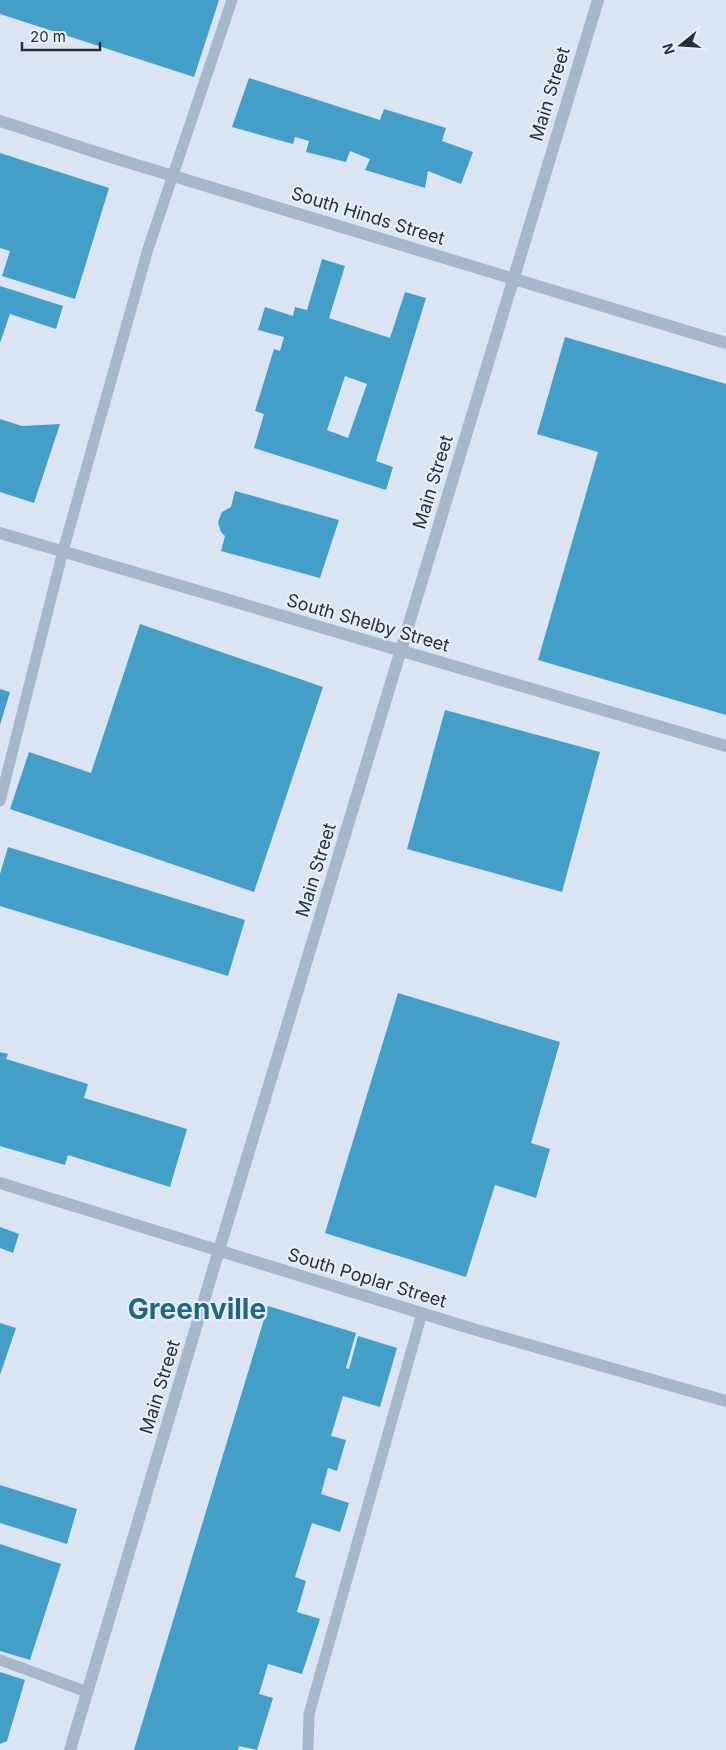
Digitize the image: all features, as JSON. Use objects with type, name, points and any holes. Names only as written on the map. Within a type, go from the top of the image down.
[{"type":"street","name":"Main Street","points":[[70,1750],[219,1250],[598,0]]},
{"type":"street","name":"South Hinds Street","points":[[0,120],[173,176],[726,343]]},
{"type":"street","name":"South Shelby Street","points":[[0,533],[726,746]]},
{"type":"street","name":"South Poplar Street","points":[[0,1183],[422,1314],[726,1401]]},
{"type":"lane","points":[[0,800],[63,551],[148,249],[232,0]]},
{"type":"lane","points":[[308,1750],[309,1714],[422,1314]]},
{"type":"lane","points":[[0,1660],[87,1692]]},
{"type":"building","points":[[0,0],[219,0],[194,77],[0,14]]},
{"type":"building","points":[[249,78],[380,120],[384,109],[446,128],[442,141],[473,152],[461,184],[428,171],[425,188],[365,170],[370,159],[350,151],[346,162],[306,152],[309,141],[295,137],[293,144],[232,127]]},
{"type":"building","points":[[0,153],[109,188],[75,299],[2,276],[10,251],[0,248]]},
{"type":"building","points":[[322,259],[345,266],[329,318],[390,338],[405,292],[426,298],[376,461],[393,467],[386,490],[254,448],[264,414],[255,411],[274,349],[280,351],[284,337],[258,330],[265,307],[293,316],[295,307],[307,310]],"holes":[[[345,376],[367,384],[348,438],[327,430]]]},
{"type":"building","points":[[0,286],[63,306],[56,329],[10,314],[0,343]]},
{"type":"building","points":[[565,337],[726,384],[726,715],[538,660],[598,452],[537,434]]},
{"type":"building","points":[[0,419],[22,426],[60,424],[34,503],[0,492]]},
{"type":"building","points":[[235,491],[339,520],[320,578],[221,551],[225,536],[221,532],[218,522],[222,512],[231,507]]},
{"type":"building","points":[[140,624],[323,687],[254,892],[10,809],[29,752],[91,773]]},
{"type":"building","points":[[0,689],[10,692],[0,725]]},
{"type":"building","points":[[445,710],[600,752],[562,892],[407,849]]},
{"type":"building","points":[[8,847],[245,920],[228,976],[0,906],[0,874]]},
{"type":"building","points":[[398,993],[560,1042],[531,1143],[550,1149],[536,1198],[495,1185],[466,1277],[325,1233]]},
{"type":"building","points":[[0,1052],[8,1054],[6,1059],[88,1084],[84,1098],[187,1129],[170,1187],[68,1155],[65,1165],[0,1146]]},
{"type":"building","points":[[0,1227],[19,1234],[13,1253],[0,1248]]},
{"type":"building","points":[[268,1306],[356,1333],[346,1368],[349,1369],[358,1336],[397,1348],[380,1407],[343,1396],[331,1436],[346,1440],[337,1471],[328,1468],[321,1494],[349,1503],[340,1532],[312,1523],[295,1577],[306,1581],[297,1612],[320,1619],[302,1674],[268,1664],[259,1694],[273,1698],[257,1750],[239,1746],[238,1750],[134,1750]]},
{"type":"building","points":[[0,1323],[16,1328],[0,1375]]},
{"type":"building","points":[[0,1485],[77,1509],[67,1544],[0,1523]]},
{"type":"building","points":[[0,1544],[61,1564],[30,1660],[0,1651]]},
{"type":"building","points":[[0,1672],[25,1680],[7,1741],[0,1744]]},
{"type":"district","name":"Greenville","points":[[197,1309]]}]
